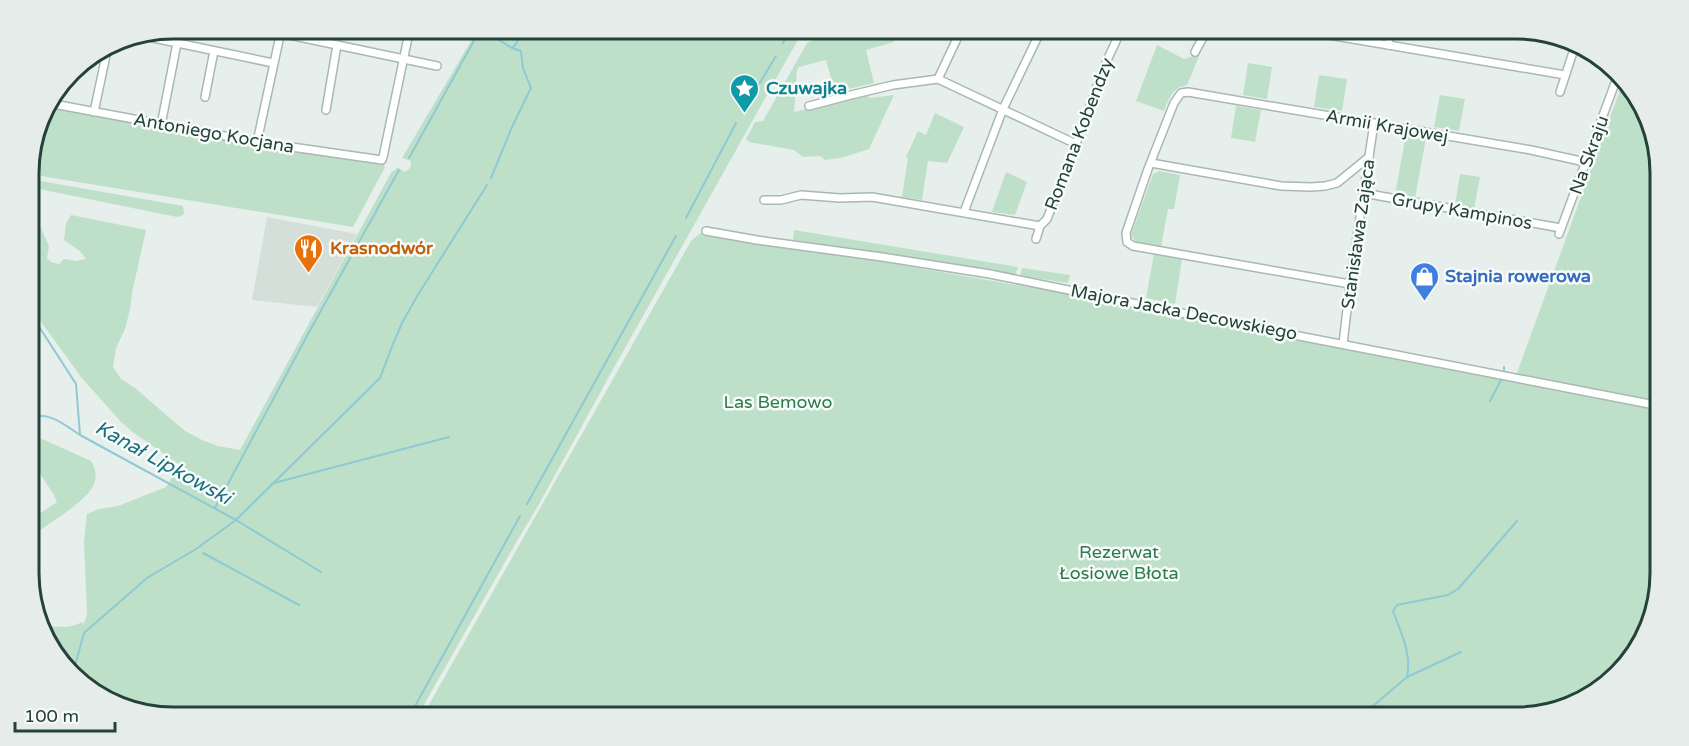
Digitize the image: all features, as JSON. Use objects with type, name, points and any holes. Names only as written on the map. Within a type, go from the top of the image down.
[{"type":"street","points":[[161,125],[178,39]]},
{"type":"street","points":[[257,142],[279,39]]},
{"type":"street","points":[[313,39],[437,66]]},
{"type":"street","points":[[404,58],[408,39]]},
{"type":"street","points":[[938,79],[957,39]]},
{"type":"street","points":[[964,212],[1003,109],[1037,39]]},
{"type":"street","name":"Romana Kobendzy","points":[[1036,238],[1040,226],[1047,219],[1104,67],[1117,39]]},
{"type":"street","points":[[1195,52],[1202,39]]},
{"type":"street","points":[[1353,39],[1565,75]]},
{"type":"street","points":[[1388,45],[1389,39]]},
{"type":"street","points":[[161,40],[273,63]]},
{"type":"street","points":[[326,110],[337,45]]},
{"type":"street","points":[[205,97],[214,51]]},
{"type":"street","points":[[1560,92],[1573,52]]},
{"type":"street","points":[[94,112],[106,57]]},
{"type":"street","name":"Antoniego Kocjana","points":[[58,105],[257,142],[381,160],[404,58]]},
{"type":"street","points":[[809,106],[851,94],[938,79],[1076,144]]},
{"type":"street","name":"Na Skraju","points":[[1560,231],[1615,83]]},
{"type":"street","name":"Armii Krajowej","points":[[1151,164],[1174,103],[1181,93],[1188,92],[1531,150],[1586,162]]},
{"type":"street","name":"Stanisława Zająca","points":[[1343,344],[1374,123]]},
{"type":"street","points":[[1350,284],[1133,246],[1127,242],[1126,233],[1151,164],[1281,186],[1311,187],[1337,183],[1369,157]]},
{"type":"street","name":"Grupy Kampinos","points":[[1363,193],[1560,231]]},
{"type":"street","points":[[764,200],[781,200],[801,195],[840,198],[867,196],[1040,226]]},
{"type":"street","name":"Majora Jacka Decowskiego","points":[[706,231],[990,274],[1650,404]]},
{"type":"shaded area","points":[[267,217],[357,234],[317,307],[252,300]]},
{"type":"green space","points":[[472,39],[798,39],[538,506],[423,707],[164,707],[130,700],[106,689],[78,668],[50,627],[73,626],[82,622],[83,625],[87,615],[84,542],[87,514],[99,509],[118,506],[166,487],[173,476],[184,468],[121,422],[81,377],[39,319],[39,224],[49,246],[47,258],[59,264],[64,259],[76,261],[86,259],[81,252],[64,240],[66,223],[71,215],[146,230],[130,309],[125,329],[116,348],[113,367],[121,379],[135,388],[185,431],[218,446],[240,450],[392,171],[397,167],[405,172],[410,168],[411,161],[402,158]]},
{"type":"green space","points":[[816,39],[895,39],[894,42],[866,50],[874,83],[835,92],[826,60],[799,67],[797,70],[794,112],[868,95],[870,98],[894,95],[869,149],[841,158],[825,160],[820,156],[803,157],[794,150],[749,142],[746,139],[755,122],[763,121],[807,43]]},
{"type":"green space","points":[[1157,45],[1184,59],[1200,54],[1187,85],[1174,91],[1164,111],[1136,101]]},
{"type":"green space","points":[[1248,63],[1272,67],[1267,99],[1243,95]]},
{"type":"green space","points":[[1319,75],[1347,79],[1342,111],[1314,107]]},
{"type":"green space","name":"Las Bemowo","points":[[1620,89],[1640,121],[1649,155],[1649,591],[1640,625],[1622,655],[1598,679],[1559,700],[1525,707],[428,707],[691,241],[703,231],[1097,299],[1514,381]]},
{"type":"green space","points":[[1440,95],[1465,99],[1459,131],[1434,127]]},
{"type":"green space","points":[[1236,106],[1261,110],[1255,142],[1231,138]]},
{"type":"green space","points":[[56,108],[255,145],[384,165],[353,227],[39,176],[40,155],[49,121]]},
{"type":"green space","points":[[935,113],[964,127],[947,163],[928,161],[922,200],[902,197],[908,158],[906,157],[918,131],[926,135]]},
{"type":"green space","points":[[1406,134],[1426,138],[1415,198],[1395,195]]},
{"type":"green space","points":[[1159,171],[1180,175],[1174,209],[1168,209],[1161,247],[1136,242],[1131,235],[1153,174]]},
{"type":"green space","points":[[1006,172],[1027,182],[1015,215],[992,212]]},
{"type":"green space","points":[[1460,174],[1480,177],[1474,209],[1455,205]]},
{"type":"green space","points":[[39,181],[183,206],[184,214],[177,217],[39,189]]},
{"type":"green space","points":[[794,230],[1018,267],[1015,275],[793,240]]},
{"type":"green space","points":[[1154,254],[1182,259],[1175,304],[1146,298]]},
{"type":"green space","points":[[1022,268],[1070,275],[1068,283],[1020,276]]},
{"type":"green space","points":[[39,436],[91,461],[95,470],[93,486],[88,493],[39,531],[39,514],[57,502],[39,472]]},
{"type":"waterway","points":[[409,158],[475,39]]},
{"type":"waterway","points":[[491,178],[531,88],[523,68],[521,51],[497,39]]},
{"type":"waterway","points":[[512,48],[518,39]]},
{"type":"waterway","points":[[783,43],[785,39]]},
{"type":"waterway","points":[[747,104],[776,56]]},
{"type":"waterway","points":[[686,218],[736,123]]},
{"type":"waterway","points":[[215,508],[399,170]]},
{"type":"waterway","points":[[75,665],[84,633],[147,578],[196,549],[236,520],[380,378],[402,323],[487,185]]},
{"type":"waterway","points":[[527,504],[676,236]]},
{"type":"waterway","points":[[39,327],[76,384],[80,435]]},
{"type":"waterway","points":[[1490,401],[1501,380]]},
{"type":"waterway","name":"Kanał Lipkowski","points":[[39,416],[50,417],[62,423],[236,520],[321,572]]},
{"type":"waterway","points":[[274,483],[449,437]]},
{"type":"waterway","points":[[415,707],[520,516]]},
{"type":"waterway","points":[[1372,707],[1407,677],[1407,652],[1393,611],[1397,605],[1448,595],[1458,589],[1517,521]]},
{"type":"waterway","points":[[203,553],[299,605]]},
{"type":"waterway","points":[[1407,677],[1461,652]]},
{"type":"place","name":"Czuwajka","points":[[745,114]]},
{"type":"place","name":"Krasnodwór","points":[[309,274]]},
{"type":"place","name":"Stajnia rowerowa","points":[[1424,302]]},
{"type":"park label","name":"Rezerwat Łosiowe Błota","points":[[1119,562]]}]
